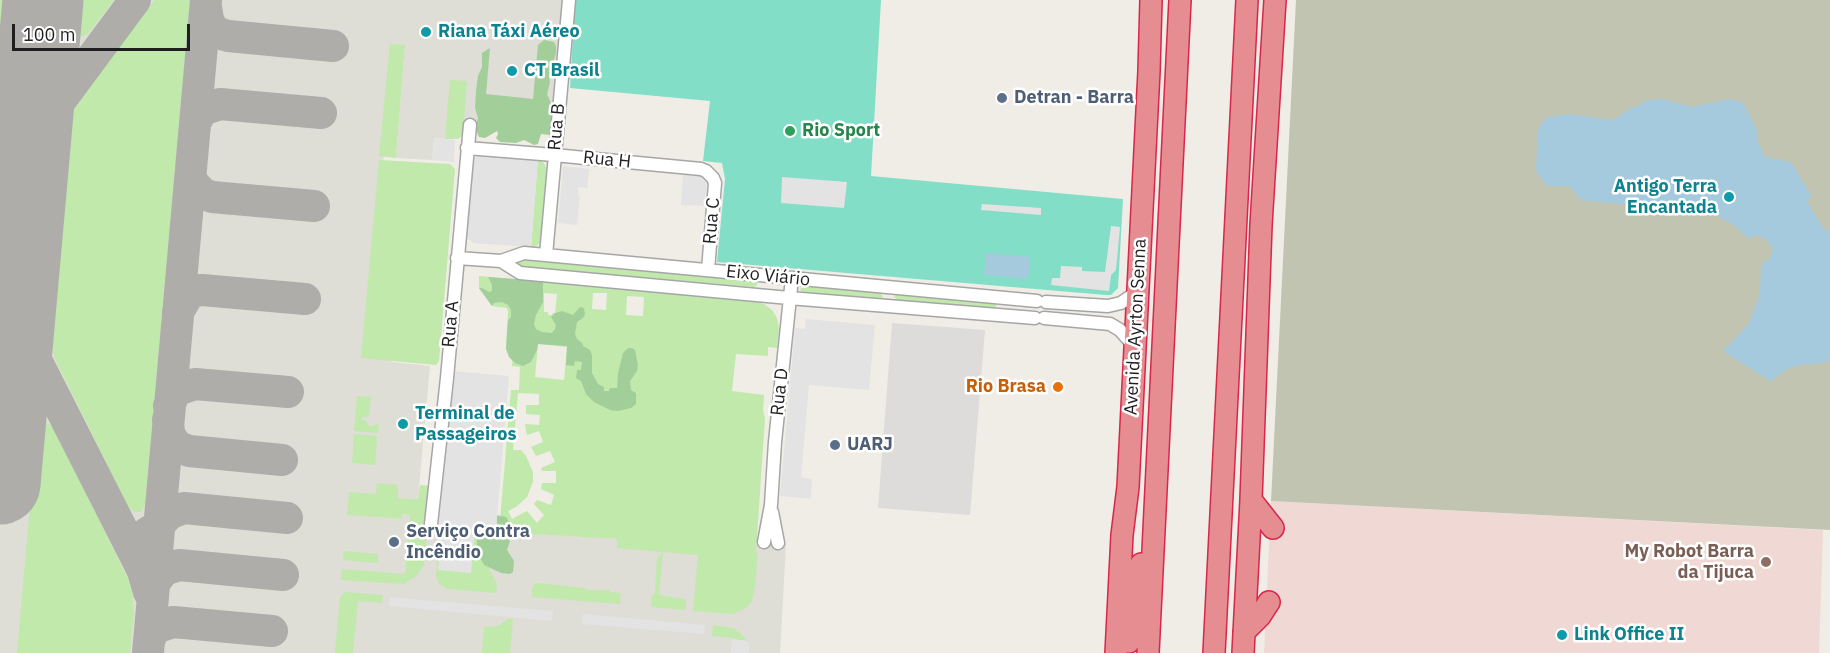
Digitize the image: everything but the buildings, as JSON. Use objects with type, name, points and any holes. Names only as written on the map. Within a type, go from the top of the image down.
[{"type":"highway","name":"Avenida Ayrton Senna","points":[[1116,653],[1122,535],[1128,487],[1151,0]]},
{"type":"highway","name":"Avenida Ayrton Senna","points":[[1148,653],[1180,0]]},
{"type":"highway","points":[[1214,653],[1247,0]]},
{"type":"highway","points":[[1243,653],[1261,225],[1275,0]]},
{"type":"highway","points":[[1236,228],[1258,141],[1265,82],[1273,49]]},
{"type":"highway","points":[[1149,71],[1155,146],[1168,244]]},
{"type":"highway","points":[[1251,500],[1274,528]]},
{"type":"highway","points":[[1221,512],[1243,653]]},
{"type":"highway","points":[[1127,653],[1140,566],[1152,542]]},
{"type":"highway","points":[[1244,632],[1260,616],[1269,602]]},
{"type":"street","name":"Rua B","points":[[546,255],[569,0]]},
{"type":"street","name":"Rua A","points":[[431,524],[470,125]]},
{"type":"street","name":"Rua H","points":[[467,148],[701,169],[710,174]]},
{"type":"street","name":"Rua C","points":[[708,270],[716,194],[716,183],[710,174]]},
{"type":"street","name":"Eixo Viário","points":[[457,258],[501,261],[524,253],[1101,306],[1121,303],[1137,292]]},
{"type":"street","name":"Eixo Viário","points":[[501,261],[520,273],[764,296],[1101,322],[1120,330],[1134,346]]},
{"type":"street","points":[[764,296],[766,275]]},
{"type":"street","name":"Rua D","points":[[764,542],[771,506],[775,442],[792,278]]},
{"type":"street","points":[[1101,306],[1101,322]]},
{"type":"street","name":"Rua D","points":[[771,506],[778,543]]},
{"type":"shaded area","points":[[0,0],[562,0],[551,130],[457,123],[455,135],[445,139],[434,138],[432,160],[396,158],[405,45],[386,125],[383,167],[392,362],[430,366],[418,499],[397,498],[374,517],[401,519],[402,514],[410,515],[423,527],[440,528],[439,534],[475,530],[617,539],[755,552],[757,542],[786,544],[780,653],[0,653]]},
{"type":"shaded area","points":[[1296,0],[1830,0],[1830,530],[1271,501]]},
{"type":"shaded area","points":[[434,138],[455,140],[454,162],[432,160]]},
{"type":"shaded area","points":[[480,155],[538,159],[531,247],[474,243],[468,239],[466,232],[474,162],[475,158]]},
{"type":"shaded area","points":[[563,166],[589,169],[587,188],[578,187],[580,196],[577,225],[558,223]]},
{"type":"shaded area","points":[[683,175],[707,176],[705,206],[681,205]]},
{"type":"shaded area","points":[[782,177],[847,182],[844,208],[781,203]]},
{"type":"shaded area","points":[[982,204],[1041,208],[1041,215],[981,210]]},
{"type":"shaded area","points":[[1111,226],[1120,227],[1116,270],[1111,275],[1109,291],[1051,285],[1052,278],[1060,278],[1061,266],[1082,267],[1082,271],[1105,272]]},
{"type":"shaded area","points":[[806,319],[875,325],[869,390],[809,385],[801,477],[812,479],[811,499],[780,496],[795,328],[805,329]]},
{"type":"shaded area","points":[[892,323],[985,330],[970,515],[878,508]]},
{"type":"shaded area","points":[[452,371],[509,376],[496,529],[475,528],[471,573],[438,570],[443,525],[438,524]]},
{"type":"shaded area","points":[[1271,501],[1823,530],[1819,653],[1264,653]]},
{"type":"shaded area","points":[[389,597],[553,611],[552,621],[389,606]]},
{"type":"shaded area","points":[[583,614],[705,625],[704,634],[582,624]]},
{"type":"shaded area","points":[[732,639],[747,641],[749,653],[731,653]]},
{"type":"green space","points":[[0,0],[11,0],[0,119]]},
{"type":"green space","points":[[76,0],[114,0],[88,34],[81,37],[74,34]]},
{"type":"green space","points":[[155,0],[190,0],[145,504],[141,512],[134,512],[128,506],[55,359],[49,336],[48,306],[63,146],[70,118],[84,93]]},
{"type":"green space","name":"Rio Sport","points":[[575,0],[881,0],[871,176],[1123,199],[1118,288],[1111,295],[1106,295],[717,262],[725,179],[722,163],[703,161],[710,101],[570,88]]},
{"type":"green space","points":[[544,40],[554,42],[556,46],[547,94],[555,112],[554,133],[541,134],[538,144],[534,145],[524,140],[516,143],[500,142],[496,138],[497,131],[485,138],[479,137],[475,128],[478,118],[475,108],[482,53],[490,48],[486,94],[533,99],[538,45]]},
{"type":"green space","points":[[390,44],[405,45],[396,158],[379,156]]},
{"type":"green space","points":[[450,80],[467,81],[463,135],[458,139],[445,139]]},
{"type":"green space","points":[[538,159],[544,163],[547,170],[540,242],[537,246],[531,247]]},
{"type":"green space","points":[[379,160],[450,164],[455,169],[439,361],[436,365],[361,358]]},
{"type":"green space","points":[[520,260],[757,281],[757,285],[754,287],[519,267],[516,264]]},
{"type":"green space","points":[[479,276],[754,300],[772,310],[779,328],[777,348],[768,347],[768,356],[736,354],[732,391],[764,395],[765,418],[756,552],[758,553],[752,601],[746,608],[733,614],[693,611],[698,555],[617,548],[617,539],[499,532],[511,390],[519,390],[520,367],[512,366],[513,350],[506,349],[507,308],[492,306],[479,288]],"holes":[[[544,293],[557,294],[555,313],[548,315],[548,312],[544,312]],[[593,293],[607,293],[606,310],[592,309]],[[627,296],[644,297],[643,316],[626,315]],[[538,344],[567,347],[564,380],[535,377]],[[518,393],[539,394],[539,405],[526,405],[526,414],[540,415],[539,425],[525,424],[527,435],[539,431],[543,442],[531,447],[536,456],[550,451],[555,462],[541,468],[542,471],[556,471],[556,483],[542,483],[541,489],[554,495],[551,505],[537,500],[534,504],[544,515],[537,523],[527,511],[512,519],[508,511],[527,497],[533,482],[533,472],[521,450],[513,450]]]},
{"type":"green space","points":[[488,277],[543,281],[543,302],[534,324],[536,329],[542,332],[552,333],[555,329],[556,325],[551,317],[555,313],[562,311],[573,315],[580,307],[584,308],[585,314],[577,322],[575,334],[583,346],[590,350],[592,373],[598,384],[604,387],[604,391],[617,388],[623,353],[628,348],[635,350],[638,365],[630,381],[631,390],[636,393],[636,404],[631,408],[618,411],[610,410],[594,402],[586,394],[581,381],[576,378],[577,370],[581,370],[582,362],[575,361],[574,366],[566,365],[567,346],[538,344],[531,362],[523,366],[515,363],[509,357],[506,349],[511,310],[502,302],[494,303],[492,306],[479,288],[492,291]]},
{"type":"green space","points":[[803,286],[880,292],[883,297],[880,299],[803,292],[800,290]]},
{"type":"green space","points":[[898,294],[993,302],[996,307],[992,309],[897,300],[894,296]]},
{"type":"green space","points":[[357,396],[371,397],[369,415],[362,417],[362,420],[366,421],[370,427],[379,423],[378,433],[354,431]]},
{"type":"green space","points":[[44,423],[53,427],[130,583],[134,612],[130,653],[17,653],[36,438],[39,427]]},
{"type":"green space","points":[[354,434],[377,436],[375,465],[352,463]]},
{"type":"green space","points":[[377,483],[398,485],[398,498],[418,499],[420,485],[430,486],[424,565],[416,576],[404,584],[341,580],[342,569],[405,574],[410,515],[402,514],[402,519],[347,515],[349,492],[376,494]]},
{"type":"green space","points":[[496,515],[506,517],[511,526],[510,531],[504,534],[510,541],[507,550],[514,561],[513,572],[510,574],[501,573],[484,565],[477,552],[477,538],[482,530],[501,532],[497,526]]},
{"type":"green space","points":[[440,528],[491,531],[489,568],[497,584],[496,593],[448,589],[439,584],[436,576]]},
{"type":"green space","points":[[344,551],[378,554],[378,563],[343,560]]},
{"type":"green space","points":[[663,552],[659,595],[686,600],[686,610],[651,607],[652,594],[655,594],[657,559]]},
{"type":"green space","points":[[538,583],[587,590],[610,590],[610,592],[621,593],[620,604],[532,597],[532,587]]},
{"type":"green space","points":[[345,592],[383,595],[382,603],[358,601],[353,653],[335,653],[340,597]]},
{"type":"green space","points":[[508,619],[513,619],[510,653],[482,653],[484,627],[498,626]]},
{"type":"green space","points":[[713,625],[732,628],[747,641],[712,636]]},
{"type":"water","points":[[1662,99],[1692,107],[1729,99],[1739,101],[1745,106],[1757,130],[1757,140],[1765,157],[1791,162],[1811,195],[1807,202],[1825,230],[1830,230],[1830,360],[1820,364],[1805,364],[1789,368],[1770,381],[1723,351],[1748,325],[1760,294],[1761,264],[1768,261],[1773,250],[1766,239],[1756,235],[1749,239],[1732,224],[1713,214],[1694,208],[1668,209],[1579,200],[1569,186],[1547,186],[1536,171],[1538,130],[1545,118],[1569,114],[1613,120],[1647,100]]},
{"type":"water","points":[[986,253],[1030,257],[1028,279],[984,275]]},
{"type":"taxiway","points":[[29,162],[32,146],[43,124],[135,0]]},
{"type":"taxiway","points":[[148,653],[206,0]]},
{"type":"taxiway","points":[[206,7],[208,20],[218,33],[228,36],[333,46]]},
{"type":"taxiway","points":[[41,27],[43,51],[48,62],[53,66],[62,70],[71,70],[80,68],[87,62]]},
{"type":"taxiway","points":[[196,121],[205,109],[220,104],[321,113]]},
{"type":"taxiway","points":[[191,180],[202,193],[212,197],[314,206]]},
{"type":"taxiway","points":[[178,312],[188,295],[202,290],[305,299]]},
{"type":"taxiway","points":[[16,305],[34,356],[143,571],[149,592]]},
{"type":"taxiway","points":[[169,406],[174,394],[180,389],[195,384],[288,392]]},
{"type":"taxiway","points":[[4,441],[8,410],[15,397],[20,393],[39,389],[50,393],[56,399]]},
{"type":"taxiway","points":[[168,420],[169,434],[174,442],[189,451],[282,460]]},
{"type":"taxiway","points":[[147,533],[157,527],[169,514],[184,508],[287,518]]},
{"type":"taxiway","points":[[154,583],[164,570],[179,565],[283,575]]},
{"type":"taxiway","points":[[149,640],[158,627],[173,622],[272,631]]},
{"type":"runway","points":[[0,484],[43,0]]},
{"type":"place","name":"Riana Táxi Aéreo","points":[[426,32]]},
{"type":"place","name":"CT Brasil","points":[[512,71]]},
{"type":"place","name":"Detran - Barra","points":[[1002,98]]},
{"type":"place","name":"Rio Sport","points":[[790,131]]},
{"type":"place","name":"Antigo Terra Encantada","points":[[1729,197]]},
{"type":"place","name":"Rio Brasa","points":[[1058,387]]},
{"type":"place","name":"Terminal de Passageiros","points":[[403,424]]},
{"type":"place","name":"UARJ","points":[[835,445]]},
{"type":"place","name":"Serviço Contra Incêndio","points":[[394,542]]},
{"type":"place","name":"My Robot Barra da Tijuca","points":[[1766,562]]},
{"type":"place","name":"Link Office II","points":[[1562,635]]}]
